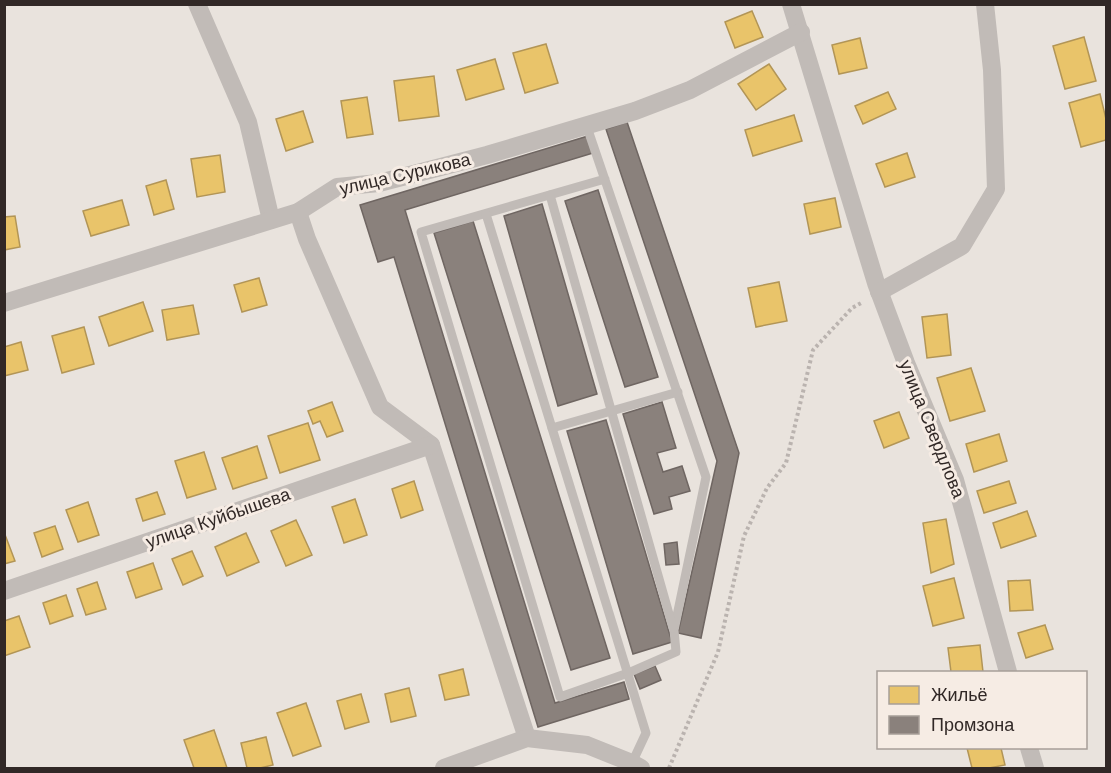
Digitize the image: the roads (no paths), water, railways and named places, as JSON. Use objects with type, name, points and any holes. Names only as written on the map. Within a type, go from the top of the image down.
[{"type":"street","points":[[197,4],[248,122],[271,220]]},
{"type":"street","name":"улица Свердлова","points":[[791,4],[879,292],[955,480],[1008,671]]},
{"type":"street","points":[[879,292],[962,246],[996,189],[992,70],[985,4]]},
{"type":"street","name":"улица Сурикова","points":[[4,303],[298,212],[337,187],[379,183],[587,127],[635,111],[690,90],[801,32]]},
{"type":"street","points":[[298,212],[307,239],[380,407],[431,445],[527,738]]},
{"type":"street","name":"улица Куйбышева","points":[[4,591],[431,445]]},
{"type":"street","points":[[444,768],[527,738],[587,745],[637,766]]},
{"type":"street","points":[[1030,749],[1035,768]]},
{"type":"lane","points":[[587,127],[706,477],[674,630]]},
{"type":"lane","points":[[550,195],[674,630],[676,652],[628,673],[560,697],[421,232],[605,178]]},
{"type":"lane","points":[[486,214],[645,733],[637,766]]},
{"type":"lane","points":[[552,428],[678,392]]}]
